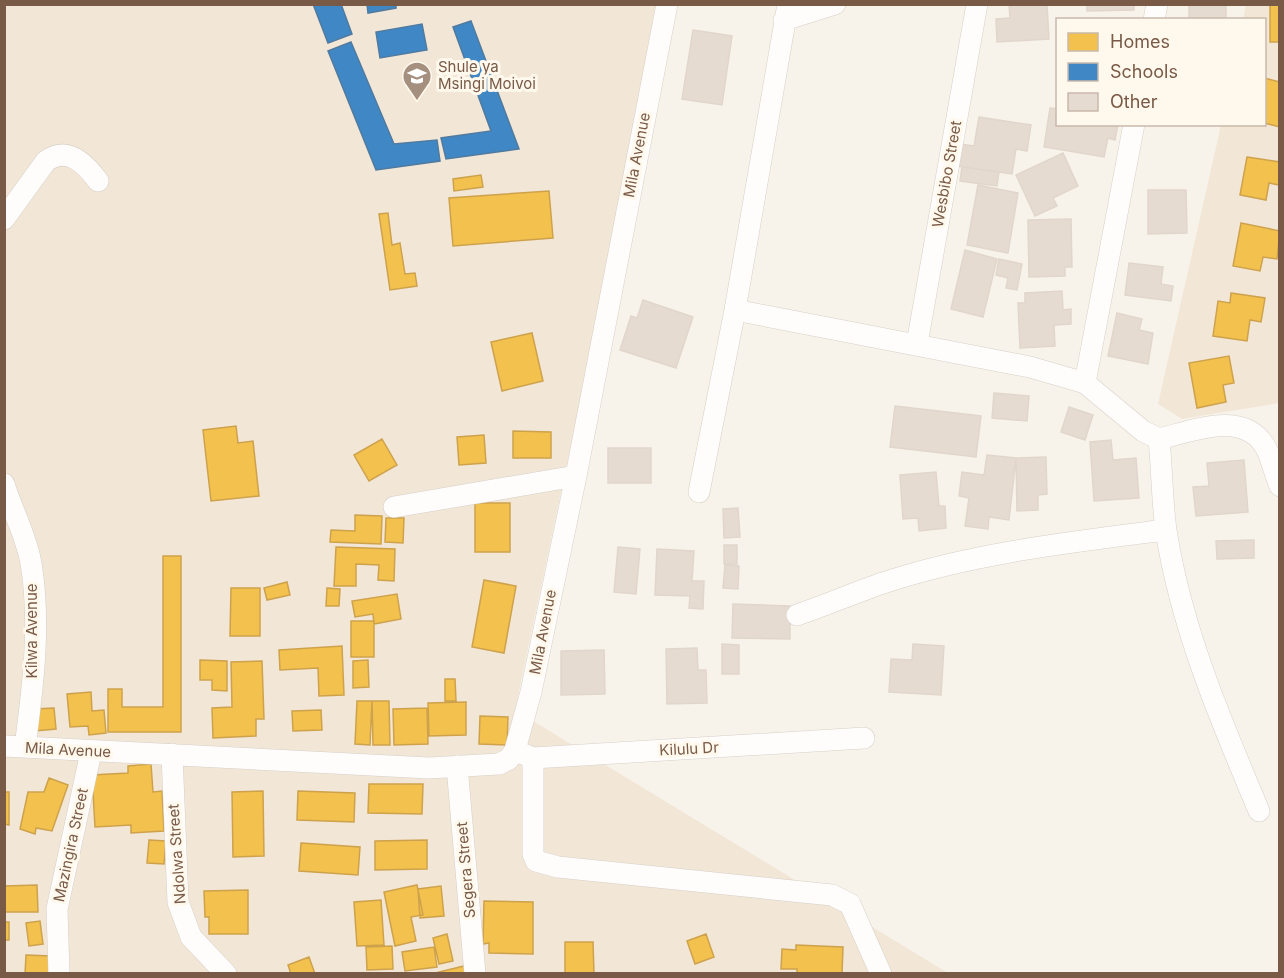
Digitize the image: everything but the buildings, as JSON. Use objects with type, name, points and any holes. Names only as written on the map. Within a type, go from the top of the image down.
[{"type":"street","name":"Mila Avenue","points":[[15,746],[91,752],[172,754],[429,768],[500,764],[524,754],[531,692],[576,476],[667,4]]},
{"type":"street","points":[[699,492],[735,310],[786,12],[836,4]]},
{"type":"street","name":"Wesbibo Street","points":[[917,344],[977,4]]},
{"type":"street","points":[[1085,383],[1134,126]]},
{"type":"street","points":[[4,219],[46,161],[54,155],[70,156],[89,170],[98,181]]},
{"type":"street","points":[[735,310],[1030,367],[1085,383],[1143,431],[1159,439],[1220,424],[1237,426],[1251,433],[1266,448],[1280,486]]},
{"type":"street","points":[[1159,439],[1166,530],[1182,606],[1259,811]]},
{"type":"street","points":[[394,507],[576,476]]},
{"type":"street","name":"Kilwa Avenue","points":[[6,491],[25,537],[34,592],[35,651],[15,746]]},
{"type":"street","points":[[797,615],[885,583],[954,564],[1095,539],[1166,530]]},
{"type":"street","name":"Kilulu Dr","points":[[524,754],[864,738]]},
{"type":"street","name":"Mazingira Street","points":[[59,974],[57,909],[91,752]]},
{"type":"street","name":"Ndolwa Street","points":[[172,754],[178,902],[191,937],[226,974]]},
{"type":"street","points":[[524,754],[533,854],[536,861],[558,867],[832,895],[850,904],[881,974]]},
{"type":"street","name":"Segera Street","points":[[457,766],[475,974]]},
{"type":"shaded area","points":[[5,5],[664,5],[515,710],[948,973],[5,974]]},
{"type":"shaded area","points":[[1246,5],[1279,5],[1279,403],[1182,419],[1158,404],[1221,126],[1266,126],[1266,18],[1243,18]]},
{"type":"place","name":"Shule ya Msingi Moivoi","points":[[417,102]]}]
